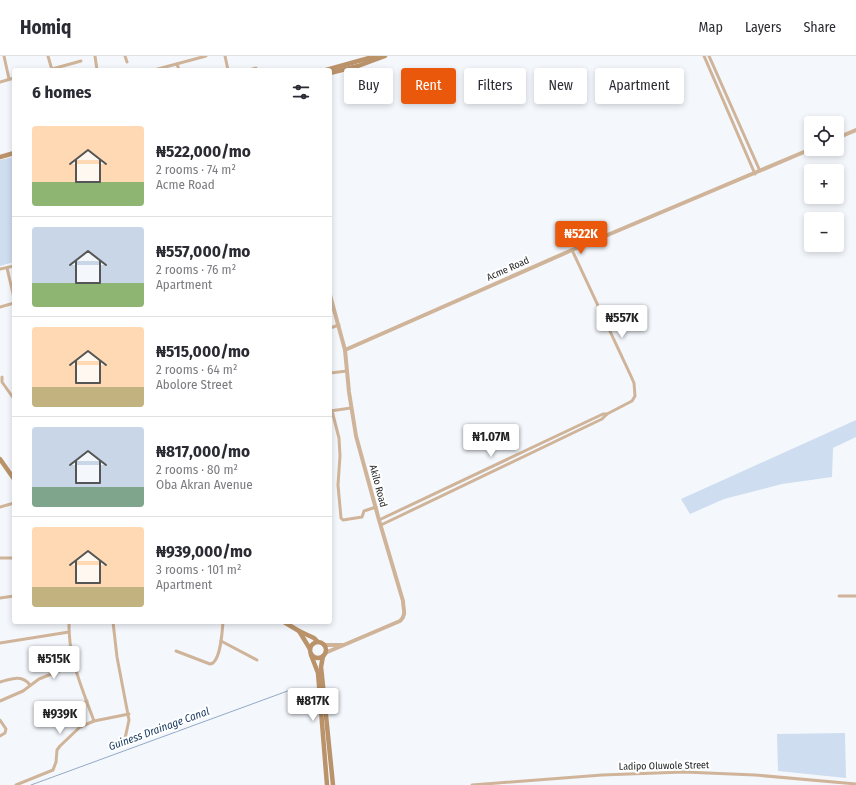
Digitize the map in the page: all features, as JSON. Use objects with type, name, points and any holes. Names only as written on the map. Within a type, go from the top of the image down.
[{"type":"main road","points":[[359,61],[364,56]]},
{"type":"main road","points":[[332,68],[376,56]]},
{"type":"main road","points":[[332,72],[358,66],[384,56]]},
{"type":"main road","points":[[0,157],[12,154]]},
{"type":"main road","points":[[0,459],[12,476]]},
{"type":"main road","points":[[287,624],[314,638],[317,642],[324,645],[326,649],[321,666],[333,785]]},
{"type":"main road","points":[[298,631],[310,649],[318,672],[327,785]]},
{"type":"main road","points":[[310,649],[311,645],[317,642]]},
{"type":"main road","points":[[312,655],[317,658],[324,654]]},
{"type":"street","points":[[4,56],[9,79]]},
{"type":"street","points":[[48,56],[51,68]]},
{"type":"street","points":[[95,56],[98,68]]},
{"type":"street","points":[[125,56],[127,62]]},
{"type":"street","points":[[162,68],[206,56]]},
{"type":"street","points":[[224,56],[227,68]]},
{"type":"street","points":[[704,56],[755,174]]},
{"type":"street","points":[[709,56],[760,171]]},
{"type":"street","points":[[58,68],[81,61]]},
{"type":"street","points":[[177,64],[178,68]]},
{"type":"street","points":[[0,82],[12,78]]},
{"type":"street","points":[[735,128],[740,126]]},
{"type":"street","points":[[844,135],[856,130]]},
{"type":"street","name":"Acme Road","points":[[346,350],[572,250],[804,152]]},
{"type":"street","points":[[379,520],[541,443],[605,417],[607,414],[632,400],[635,396],[636,392],[634,383],[572,250]]},
{"type":"street","points":[[0,269],[12,267]]},
{"type":"street","points":[[7,268],[12,289]]},
{"type":"street","name":"Akilo Road","points":[[324,654],[400,621],[404,617],[404,601],[379,520],[356,436],[351,408],[346,350],[332,302]]},
{"type":"street","points":[[0,306],[12,303]]},
{"type":"street","points":[[332,327],[339,325]]},
{"type":"street","points":[[332,373],[347,371]]},
{"type":"street","points":[[2,377],[2,382],[12,396]]},
{"type":"street","points":[[332,411],[351,408]]},
{"type":"street","points":[[332,415],[338,438],[340,456],[338,485],[341,518],[343,520],[360,518],[364,511],[376,507]]},
{"type":"street","points":[[381,525],[544,447],[587,424]]},
{"type":"street","points":[[541,443],[544,447]]},
{"type":"street","points":[[0,508],[12,505]]},
{"type":"street","points":[[0,558],[12,558]]},
{"type":"street","points":[[0,598],[12,596]]},
{"type":"street","points":[[839,596],[856,596]]},
{"type":"street","points":[[69,624],[70,649],[74,665],[94,721]]},
{"type":"street","points":[[113,624],[129,720],[124,742]]},
{"type":"street","points":[[176,651],[210,664],[213,663],[216,659],[221,641],[223,624]]},
{"type":"street","points":[[0,643],[69,632]]},
{"type":"street","points":[[221,641],[257,660]]},
{"type":"street","name":"Akilo Road","points":[[324,645],[347,644]]},
{"type":"street","points":[[0,701],[23,690],[38,679],[74,665]]},
{"type":"street","points":[[0,682],[20,677],[27,681],[30,685]]},
{"type":"street","points":[[60,714],[87,701]]},
{"type":"street","points":[[16,785],[53,770],[58,758],[58,750],[60,746],[80,727],[94,721],[128,714]]},
{"type":"street","points":[[0,720],[6,729],[5,733],[0,736]]},
{"type":"street","name":"Ladipo Oluwole Street","points":[[472,785],[602,775],[684,772],[755,775],[854,785]]},
{"type":"shaded area","points":[[12,157],[12,263],[0,266],[0,160]]},
{"type":"shaded area","points":[[856,420],[856,437],[833,448],[832,477],[782,484],[724,499],[690,514],[681,499]]},
{"type":"shaded area","points":[[845,733],[846,778],[778,771],[777,734]]},
{"type":"waterway","name":"Guiness Drainage Canal","points":[[31,785],[293,689]]}]
